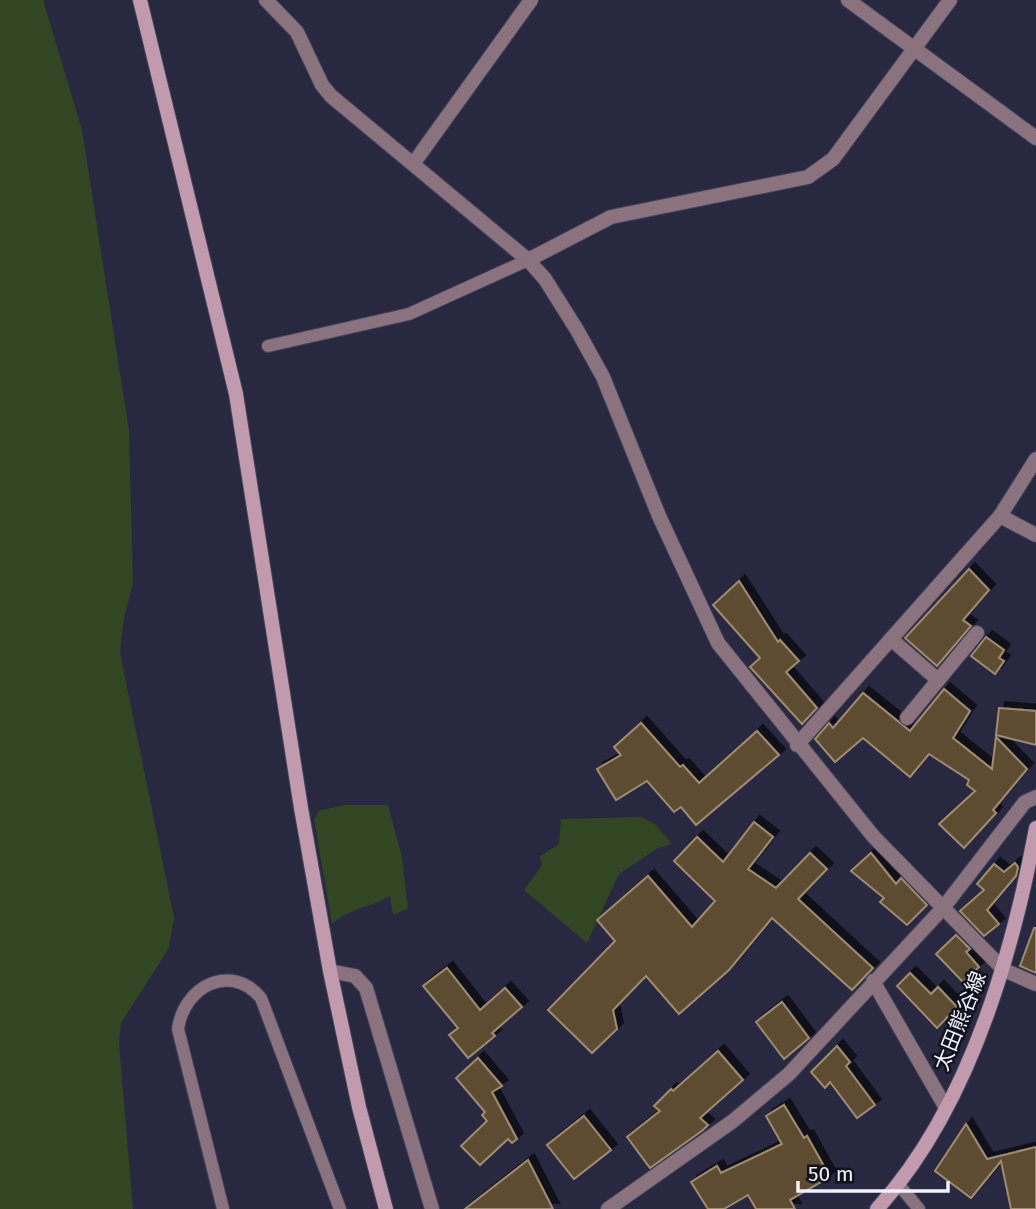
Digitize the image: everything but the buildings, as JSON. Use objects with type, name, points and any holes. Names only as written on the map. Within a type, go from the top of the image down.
[{"type":"street","points":[[140,0],[236,394],[301,808],[330,971],[359,1107],[386,1209]]},
{"type":"street","points":[[266,0],[297,32],[322,85],[331,96],[528,260],[545,279],[603,377],[659,516],[718,643],[797,745],[873,836],[1004,970],[1036,984]]},
{"type":"street","points":[[413,164],[531,0]]},
{"type":"street","points":[[848,0],[1036,138]]},
{"type":"street","points":[[528,260],[611,217],[808,177],[833,159],[950,0]]},
{"type":"street","points":[[797,745],[1000,516],[1036,458]]},
{"type":"street","points":[[1000,516],[1036,536]]},
{"type":"street","points":[[907,718],[977,633]]},
{"type":"street","points":[[891,639],[938,680]]},
{"type":"street","points":[[608,1209],[733,1121],[789,1074],[943,908],[1025,802],[1036,797]]},
{"type":"street","name":"太田熊谷線","points":[[877,1209],[899,1185],[946,1108],[1004,970],[1018,918],[1036,828]]},
{"type":"street","points":[[330,971],[355,976],[366,988],[432,1209]]},
{"type":"street","points":[[873,981],[946,1108]]},
{"type":"lane","points":[[268,346],[409,314],[528,260]]},
{"type":"lane","points":[[223,1209],[178,1029],[181,1010],[190,996],[205,987],[231,981],[251,985],[261,998],[340,1209]]},
{"type":"lane","points":[[899,1185],[919,1209]]},
{"type":"green space","points":[[0,0],[43,0],[82,130],[129,431],[133,584],[124,617],[120,653],[174,917],[169,948],[121,1023],[119,1044],[133,1209],[0,1209]]},
{"type":"green space","points":[[344,805],[388,805],[402,857],[408,908],[393,915],[390,896],[332,924],[314,819],[319,811]]},
{"type":"green space","points":[[642,817],[655,824],[672,844],[658,848],[619,874],[587,943],[524,890],[542,865],[540,856],[559,844],[561,819]]}]
